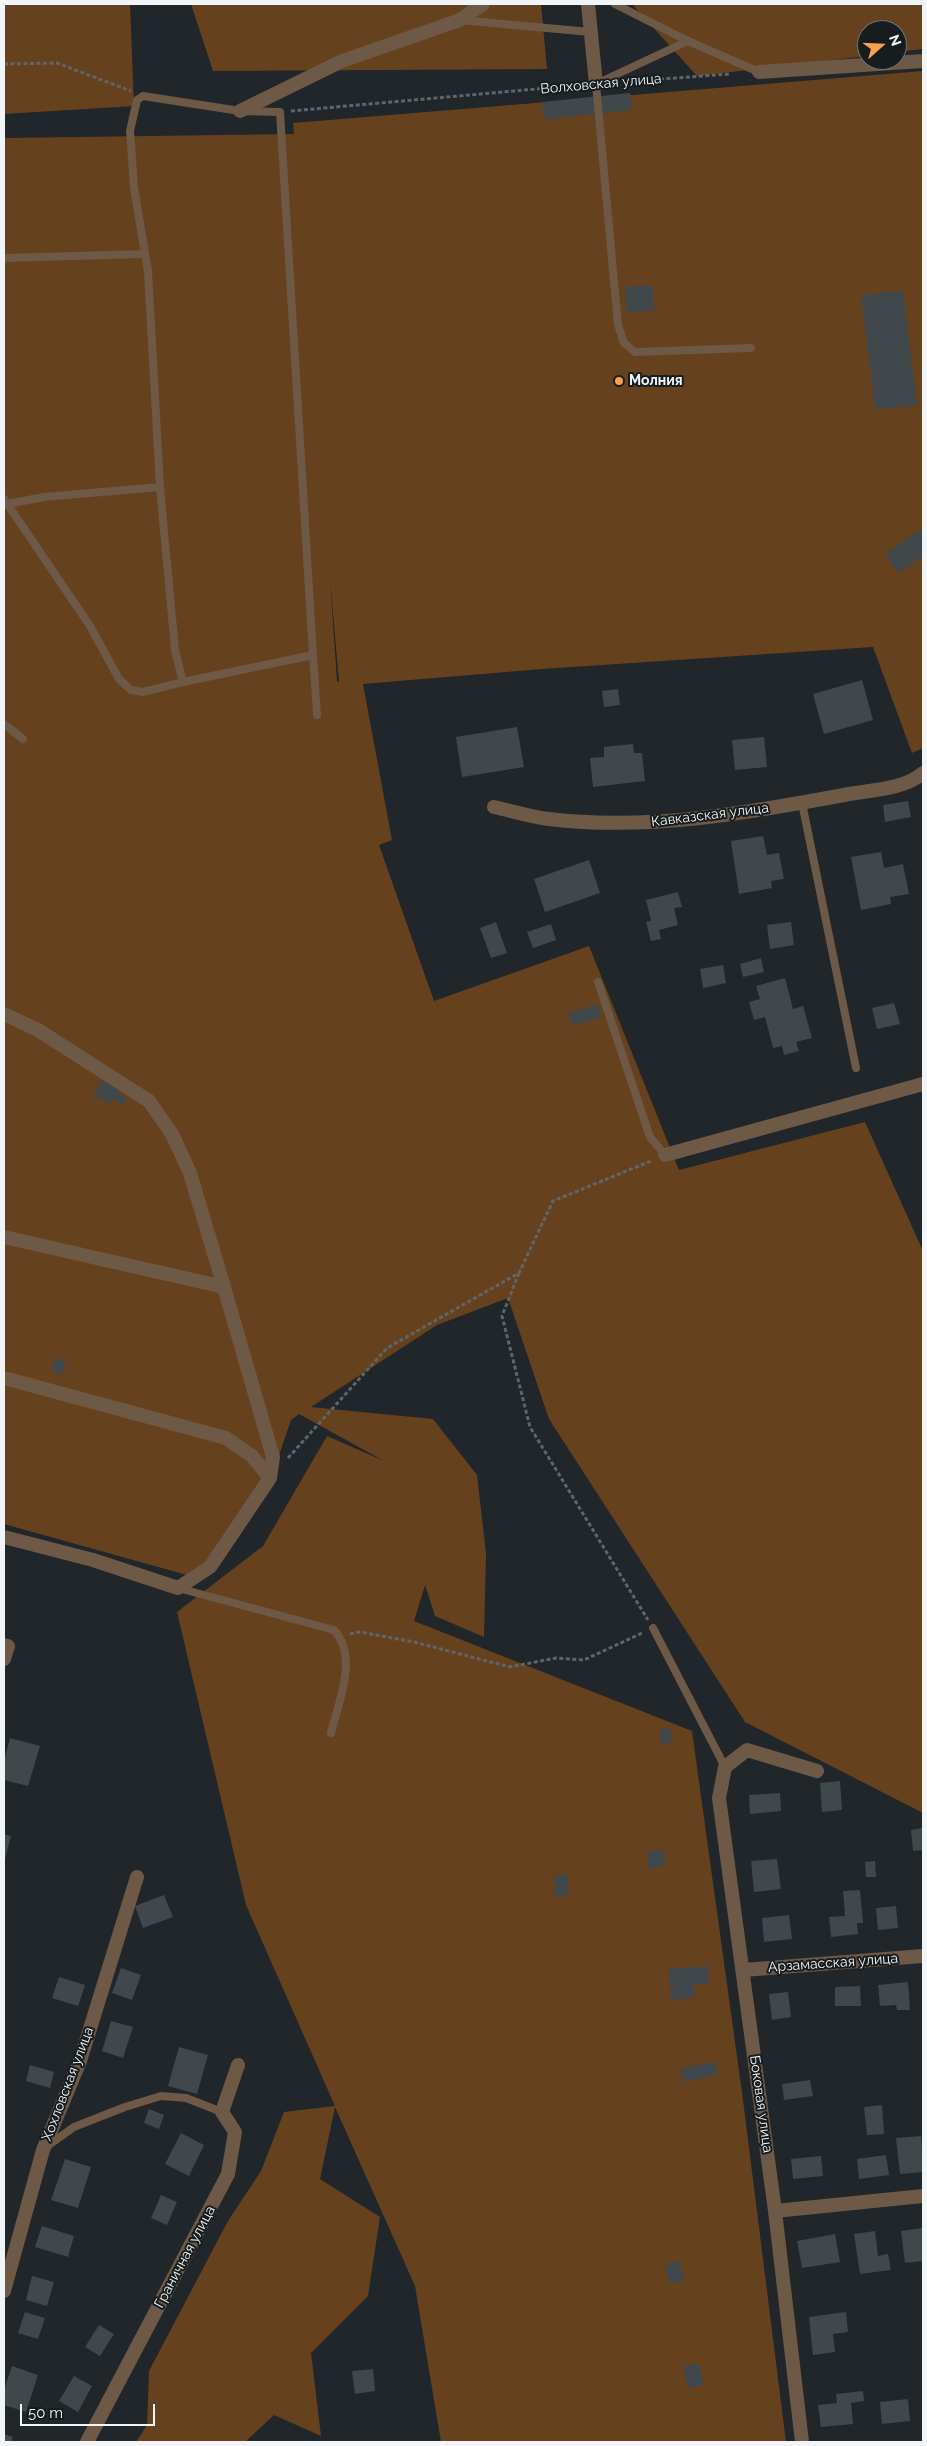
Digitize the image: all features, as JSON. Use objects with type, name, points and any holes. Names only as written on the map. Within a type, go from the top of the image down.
[{"type":"street","points":[[240,111],[342,61],[460,20],[483,4]]},
{"type":"street","points":[[588,4],[596,84]]},
{"type":"street","points":[[759,72],[923,61]]},
{"type":"street","name":"Кавказская улица","points":[[494,807],[548,819],[611,823],[669,822],[802,803],[906,783],[923,773]]},
{"type":"street","points":[[4,1014],[38,1030],[149,1101],[172,1134],[190,1173],[272,1457],[270,1478],[210,1567],[178,1588],[93,1560],[4,1537]]},
{"type":"street","points":[[665,1155],[923,1084]]},
{"type":"street","points":[[4,1236],[224,1287]]},
{"type":"street","points":[[4,1378],[226,1438],[252,1456],[270,1478]]},
{"type":"street","points":[[4,1645],[8,1646],[4,1660]]},
{"type":"street","points":[[725,1767],[747,1750],[817,1771]]},
{"type":"street","name":"Боковая улица","points":[[725,1767],[719,1798],[775,2211],[802,2442]]},
{"type":"street","name":"Хохловская улица","points":[[4,2291],[42,2150],[80,2061],[137,1877]]},
{"type":"street","name":"Арзамасская улица","points":[[743,1970],[923,1956]]},
{"type":"street","points":[[222,2112],[238,2065]]},
{"type":"street","name":"Граничная улица","points":[[87,2442],[228,2174],[235,2132],[222,2112]]},
{"type":"street","points":[[775,2211],[923,2196]]},
{"type":"lane","points":[[615,4],[688,41],[759,72]]},
{"type":"lane","points":[[460,20],[590,32]]},
{"type":"lane","points":[[688,41],[596,84],[618,325],[624,344],[635,352],[751,348]]},
{"type":"lane","points":[[183,682],[175,650],[160,486],[148,271],[134,187],[130,131],[137,100],[143,96],[240,111],[280,112],[317,715]]},
{"type":"lane","points":[[4,258],[145,254]]},
{"type":"lane","points":[[160,486],[6,502],[90,626],[119,679],[131,690],[143,692],[313,655]]},
{"type":"lane","points":[[4,724],[23,739]]},
{"type":"lane","points":[[802,803],[856,1068]]},
{"type":"lane","points":[[598,982],[650,1136],[665,1155]]},
{"type":"lane","points":[[178,1588],[334,1630],[344,1646],[346,1665],[330,1733]]},
{"type":"lane","points":[[652,1628],[725,1767]]},
{"type":"lane","points":[[42,2150],[74,2127],[125,2107],[161,2096],[186,2098],[222,2112]]},
{"type":"path","points":[[4,64],[57,63],[143,96]]},
{"type":"path","name":"Волховская улица","points":[[633,81],[733,74]]},
{"type":"path","name":"Волховская улица","points":[[280,112],[596,84]]},
{"type":"path","points":[[339,1636],[360,1632],[414,1642],[510,1667],[556,1658],[584,1660],[652,1628],[530,1427],[502,1316],[519,1273],[552,1201],[665,1155]]},
{"type":"path","points":[[270,1478],[387,1348],[519,1273]]},
{"type":"shaded area","points":[[4,4],[130,4],[134,106],[4,114]]},
{"type":"shaded area","points":[[191,4],[541,4],[547,69],[213,71]]},
{"type":"shaded area","points":[[632,4],[923,4],[923,49],[907,51],[907,20],[857,20],[857,57],[697,76]]},
{"type":"shaded area","points":[[923,71],[923,748],[912,753],[873,647],[542,669],[363,684],[392,840],[379,845],[434,1001],[589,946],[679,1170],[865,1122],[923,1251],[923,1813],[745,1722],[549,1419],[508,1298],[437,1325],[311,1407],[433,1419],[477,1475],[486,1553],[484,1637],[435,1616],[425,1585],[414,1621],[692,1731],[743,2100],[786,2442],[441,2442],[415,2286],[335,2107],[320,2179],[380,2217],[368,2296],[311,2353],[321,2436],[274,2415],[245,2442],[136,2442],[147,2425],[149,2371],[228,2221],[261,2171],[284,2112],[335,2106],[246,1905],[177,1612],[263,1546],[327,1436],[384,1461],[299,1414],[291,1420],[274,1470],[194,1577],[4,1524],[4,138],[294,134],[293,123]],"holes":[[[330,580],[339,681],[337,682]]]},
{"type":"building","points":[[630,93],[632,110],[544,119],[542,102]]},
{"type":"building","points":[[652,285],[655,310],[627,313],[625,287]]},
{"type":"building","points":[[903,290],[917,405],[875,410],[861,295]]},
{"type":"building","points":[[923,528],[923,556],[899,573],[885,554]]},
{"type":"building","points":[[862,680],[873,720],[824,734],[813,694]]},
{"type":"building","points":[[618,689],[620,705],[604,707],[602,691]]},
{"type":"building","points":[[517,727],[524,767],[462,777],[456,737]]},
{"type":"building","points":[[764,737],[767,767],[735,770],[732,740]]},
{"type":"building","points":[[633,744],[634,753],[642,753],[645,781],[593,787],[590,758],[604,757],[604,747]]},
{"type":"building","points":[[908,801],[911,817],[885,822],[883,805]]},
{"type":"building","points":[[763,836],[767,855],[779,853],[784,879],[771,881],[772,888],[739,894],[731,841]]},
{"type":"building","points":[[881,852],[884,868],[903,864],[909,894],[890,897],[891,904],[861,910],[851,857]]},
{"type":"building","points":[[589,860],[600,893],[545,912],[534,879]]},
{"type":"building","points":[[678,892],[682,907],[674,908],[678,925],[659,930],[661,939],[651,941],[646,922],[651,921],[646,900]]},
{"type":"building","points":[[496,922],[507,953],[491,958],[480,928]]},
{"type":"building","points":[[791,922],[794,945],[770,949],[767,925]]},
{"type":"building","points":[[551,924],[556,940],[533,948],[527,932]]},
{"type":"building","points":[[761,958],[764,972],[743,977],[740,964]]},
{"type":"building","points":[[723,965],[726,983],[703,988],[700,969]]},
{"type":"building","points":[[785,978],[793,1009],[803,1006],[812,1038],[796,1042],[799,1051],[784,1055],[782,1046],[773,1048],[765,1017],[754,1020],[749,1002],[760,999],[756,986]]},
{"type":"building","points":[[894,1003],[900,1024],[877,1029],[872,1008]]},
{"type":"building","points":[[598,1004],[602,1017],[572,1026],[568,1013]]},
{"type":"building","points":[[103,1079],[119,1089],[117,1092],[127,1098],[123,1105],[113,1099],[109,1104],[93,1094]]},
{"type":"building","points":[[55,1358],[66,1361],[62,1374],[52,1372]]},
{"type":"building","points":[[661,1728],[672,1730],[670,1744],[659,1743]]},
{"type":"building","points":[[10,1738],[40,1746],[28,1786],[4,1780],[4,1761]]},
{"type":"building","points":[[840,1781],[842,1810],[822,1812],[820,1783]]},
{"type":"building","points":[[780,1793],[781,1811],[750,1814],[749,1795]]},
{"type":"building","points":[[923,1828],[923,1850],[913,1851],[911,1830]]},
{"type":"building","points":[[4,1834],[11,1836],[4,1863]]},
{"type":"building","points":[[662,1849],[666,1865],[650,1869],[646,1853]]},
{"type":"building","points":[[777,1859],[781,1889],[754,1892],[751,1861]]},
{"type":"building","points":[[875,1861],[876,1877],[866,1877],[865,1862]]},
{"type":"building","points":[[555,1875],[568,1875],[567,1897],[554,1896]]},
{"type":"building","points":[[860,1890],[863,1923],[857,1923],[858,1934],[831,1937],[829,1917],[845,1916],[843,1891]]},
{"type":"building","points":[[164,1895],[173,1917],[143,1928],[135,1906]]},
{"type":"building","points":[[896,1906],[898,1928],[878,1930],[876,1908]]},
{"type":"building","points":[[789,1915],[792,1939],[764,1942],[762,1918]]},
{"type":"building","points":[[708,1966],[709,1983],[693,1985],[695,1997],[671,2000],[668,1969]]},
{"type":"building","points":[[121,1968],[141,1975],[132,2000],[112,1993]]},
{"type":"building","points":[[59,1977],[85,1985],[78,2006],[52,1998]]},
{"type":"building","points":[[908,1982],[910,2010],[897,2010],[896,2005],[880,2006],[878,1985]]},
{"type":"building","points":[[860,1986],[861,2006],[835,2006],[835,1987]]},
{"type":"building","points":[[788,1992],[791,2017],[772,2020],[769,1994]]},
{"type":"building","points":[[111,2021],[133,2027],[123,2058],[102,2051]]},
{"type":"building","points":[[179,2047],[208,2055],[197,2094],[168,2086]]},
{"type":"building","points":[[715,2062],[717,2075],[683,2082],[681,2068]]},
{"type":"building","points":[[30,2065],[54,2072],[50,2088],[26,2081]]},
{"type":"building","points":[[810,2080],[813,2096],[784,2100],[782,2084]]},
{"type":"building","points":[[882,2105],[884,2134],[867,2135],[864,2107]]},
{"type":"building","points":[[149,2109],[164,2115],[159,2129],[144,2123]]},
{"type":"building","points":[[181,2133],[204,2145],[189,2176],[165,2164]]},
{"type":"building","points":[[921,2136],[923,2172],[900,2174],[896,2138]]},
{"type":"building","points":[[886,2155],[889,2175],[859,2179],[857,2159]]},
{"type":"building","points":[[821,2156],[823,2176],[793,2179],[791,2159]]},
{"type":"building","points":[[65,2159],[91,2167],[78,2208],[51,2200]]},
{"type":"building","points":[[161,2195],[177,2202],[167,2225],[151,2218]]},
{"type":"building","points":[[42,2226],[74,2236],[68,2257],[35,2247]]},
{"type":"building","points":[[923,2228],[923,2261],[905,2263],[901,2231]]},
{"type":"building","points":[[875,2231],[878,2256],[888,2254],[891,2270],[860,2274],[854,2234]]},
{"type":"building","points":[[835,2234],[840,2262],[802,2268],[797,2241]]},
{"type":"building","points":[[680,2261],[684,2281],[669,2284],[665,2264]]},
{"type":"building","points":[[32,2276],[54,2282],[47,2306],[26,2300]]},
{"type":"building","points":[[25,2312],[45,2318],[38,2339],[18,2333]]},
{"type":"building","points":[[846,2312],[848,2332],[833,2334],[835,2352],[813,2355],[809,2317]]},
{"type":"building","points":[[99,2325],[114,2334],[100,2356],[85,2347]]},
{"type":"building","points":[[700,2364],[703,2385],[687,2388],[684,2366]]},
{"type":"building","points":[[12,2366],[38,2375],[26,2412],[4,2405],[4,2390]]},
{"type":"building","points":[[373,2369],[375,2391],[355,2394],[352,2371]]},
{"type":"building","points":[[74,2376],[92,2386],[78,2412],[59,2401]]},
{"type":"building","points":[[863,2391],[864,2401],[851,2403],[853,2424],[821,2427],[818,2405],[837,2403],[836,2394]]},
{"type":"building","points":[[908,2399],[910,2421],[882,2424],[880,2402]]},
{"type":"building","points":[[4,2434],[13,2437],[11,2442],[4,2442]]},
{"type":"place","name":"Молния","points":[[619,381]]}]
